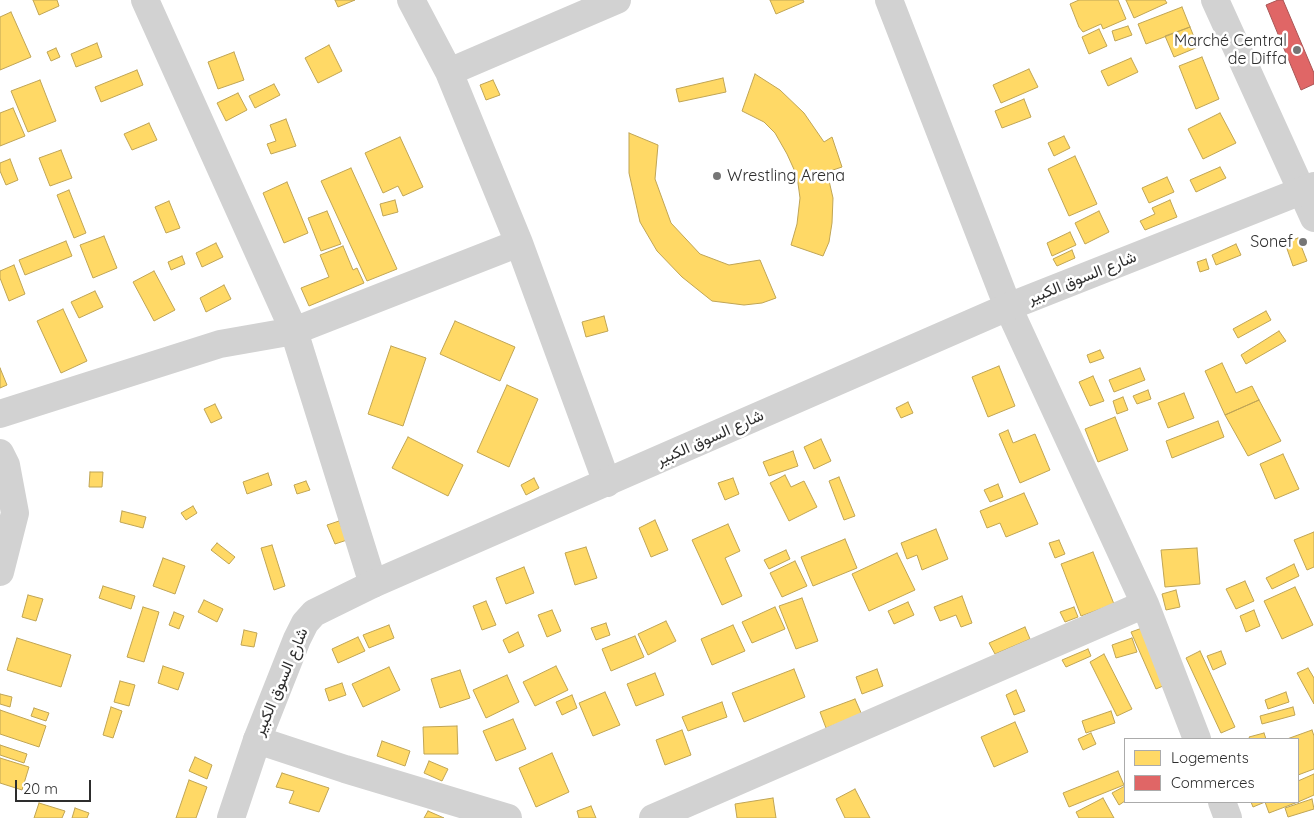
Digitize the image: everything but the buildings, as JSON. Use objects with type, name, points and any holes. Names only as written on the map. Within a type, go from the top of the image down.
[{"type":"street","points":[[145,0],[294,331],[374,584]]},
{"type":"street","points":[[411,0],[449,72],[519,243],[607,483]]},
{"type":"street","points":[[449,72],[617,0]]},
{"type":"street","points":[[889,0],[1008,308],[1144,604],[1197,738]]},
{"type":"street","points":[[1215,0],[1308,188],[1314,218]]},
{"type":"street","name":"شارع السوق الكبير","points":[[231,818],[257,740],[305,623],[314,613],[374,584],[1008,308],[1308,188]]},
{"type":"street","points":[[0,414],[220,344],[294,331],[519,243]]},
{"type":"street","points":[[0,453],[6,465],[15,513],[0,572]]},
{"type":"street","points":[[653,818],[1144,604]]},
{"type":"street","points":[[257,740],[508,818]]},
{"type":"street","points":[[1222,803],[1228,818]]},
{"type":"place","name":"Marché Central de Diffa","points":[[1297,50]]},
{"type":"place","name":"Wrestling Arena","points":[[717,176]]},
{"type":"place","name":"Sonef","points":[[1303,242]]}]
